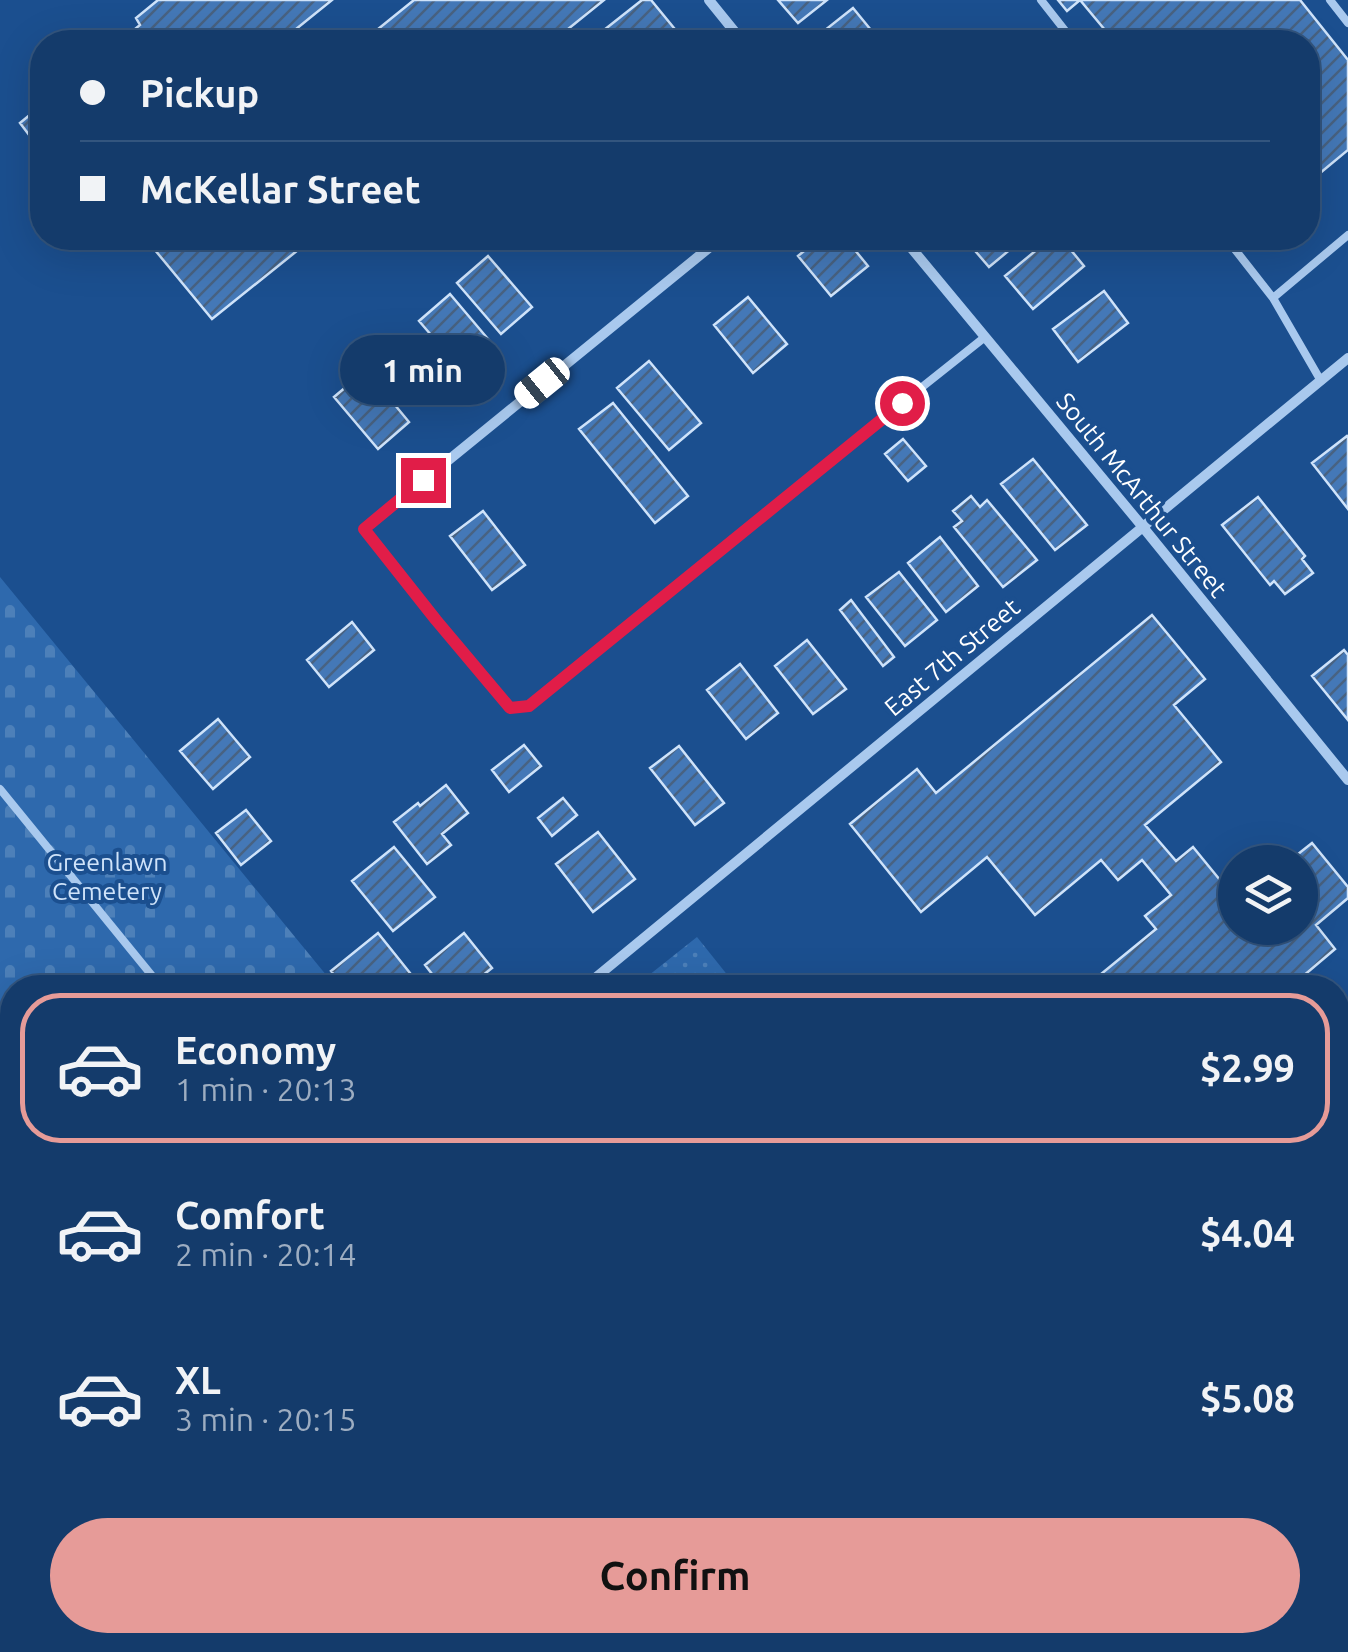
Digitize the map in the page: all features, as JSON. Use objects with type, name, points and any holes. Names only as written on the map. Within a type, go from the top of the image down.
[{"type":"street","points":[[708,0],[733,30]]},
{"type":"street","points":[[364,529],[705,250]]},
{"type":"street","name":"South McArthur Street","points":[[913,250],[1348,780]]},
{"type":"street","name":"East 7th Street","points":[[598,975],[1348,358]]},
{"type":"lane","points":[[1041,0],[1065,30]]},
{"type":"lane","points":[[1330,0],[1348,22]]},
{"type":"lane","points":[[1273,298],[1348,234]]},
{"type":"lane","points":[[1235,250],[1273,298],[1321,381]]},
{"type":"lane","points":[[364,529],[510,708],[529,706],[985,337]]},
{"type":"lane","points":[[0,789],[151,975]]},
{"type":"green space","name":"Greenlawn Cemetery","points":[[0,577],[326,975],[0,975]]},
{"type":"green space","points":[[697,937],[727,975],[649,975]]},
{"type":"building","points":[[158,0],[332,0],[295,30],[134,30],[140,25],[136,18]]},
{"type":"building","points":[[414,0],[604,0],[567,30],[377,30]]},
{"type":"building","points":[[642,0],[651,0],[674,28],[671,30],[604,30]]},
{"type":"building","points":[[778,0],[827,0],[798,23]]},
{"type":"building","points":[[1058,0],[1080,0],[1067,11]]},
{"type":"building","points":[[1080,0],[1300,0],[1348,60],[1348,150],[1320,173],[1320,30],[1105,30]]},
{"type":"building","points":[[853,8],[871,30],[825,30]]},
{"type":"building","points":[[30,115],[30,136],[20,123]]},
{"type":"building","points":[[155,250],[298,250],[212,319]]},
{"type":"building","points":[[805,250],[855,250],[868,266],[831,296],[798,256]]},
{"type":"building","points":[[974,250],[1010,250],[989,267]]},
{"type":"building","points":[[1036,250],[1071,250],[1084,266],[1033,309],[1005,276]]},
{"type":"building","points":[[488,256],[532,307],[501,334],[457,283]]},
{"type":"building","points":[[1104,291],[1128,323],[1078,362],[1053,329]]},
{"type":"building","points":[[450,294],[494,346],[463,372],[419,321]]},
{"type":"building","points":[[748,297],[787,344],[753,373],[714,325]]},
{"type":"building","points":[[649,361],[701,423],[669,450],[617,388]]},
{"type":"building","points":[[366,370],[409,422],[378,449],[334,397]]},
{"type":"building","points":[[613,403],[688,496],[655,523],[579,429]]},
{"type":"building","points":[[1348,437],[1348,509],[1312,463]]},
{"type":"building","points":[[903,439],[926,466],[908,481],[885,454]]},
{"type":"building","points":[[1033,459],[1087,525],[1055,550],[1001,484]]},
{"type":"building","points":[[971,496],[980,507],[987,500],[1037,560],[1003,587],[954,527],[962,521],[953,511]]},
{"type":"building","points":[[1258,497],[1305,556],[1302,559],[1313,573],[1285,594],[1274,581],[1270,585],[1222,525]]},
{"type":"building","points":[[483,511],[525,565],[492,590],[450,536]]},
{"type":"building","points":[[940,537],[978,586],[946,612],[908,563]]},
{"type":"building","points":[[899,572],[937,620],[905,646],[866,597]]},
{"type":"building","points":[[851,600],[894,657],[883,666],[840,610]]},
{"type":"building","points":[[1152,615],[1205,679],[1174,705],[1221,762],[1145,825],[1176,861],[1193,847],[1218,878],[1218,945],[1318,945],[1318,928],[1335,949],[1304,975],[1100,975],[1156,929],[1145,916],[1171,895],[1142,860],[1118,880],[1101,860],[1035,915],[987,857],[921,912],[850,824],[917,769],[936,793]]},
{"type":"building","points":[[352,622],[374,650],[329,687],[307,660]]},
{"type":"building","points":[[807,640],[846,689],[813,714],[775,666]]},
{"type":"building","points":[[1344,650],[1348,655],[1348,720],[1312,676]]},
{"type":"building","points":[[740,664],[778,713],[746,739],[707,690]]},
{"type":"building","points":[[218,719],[250,757],[213,789],[180,751]]},
{"type":"building","points":[[524,745],[541,766],[509,792],[492,770]]},
{"type":"building","points":[[679,746],[724,803],[695,825],[650,768]]},
{"type":"building","points":[[446,785],[468,813],[442,834],[451,845],[427,864],[394,822]]},
{"type":"building","points":[[563,798],[577,815],[552,836],[538,818]]},
{"type":"building","points":[[246,810],[271,841],[241,865],[216,833]]},
{"type":"building","points":[[598,832],[635,879],[593,912],[556,864]]},
{"type":"building","points":[[394,847],[435,897],[393,931],[352,881]]},
{"type":"building","points":[[1318,850],[1348,887],[1348,898],[1318,923]]},
{"type":"building","points":[[378,933],[412,975],[334,975],[331,971]]},
{"type":"building","points":[[464,933],[492,968],[483,975],[433,975],[425,965]]},
{"type":"route","points":[[423,480],[364,529],[510,708],[529,706],[902,403]]}]
